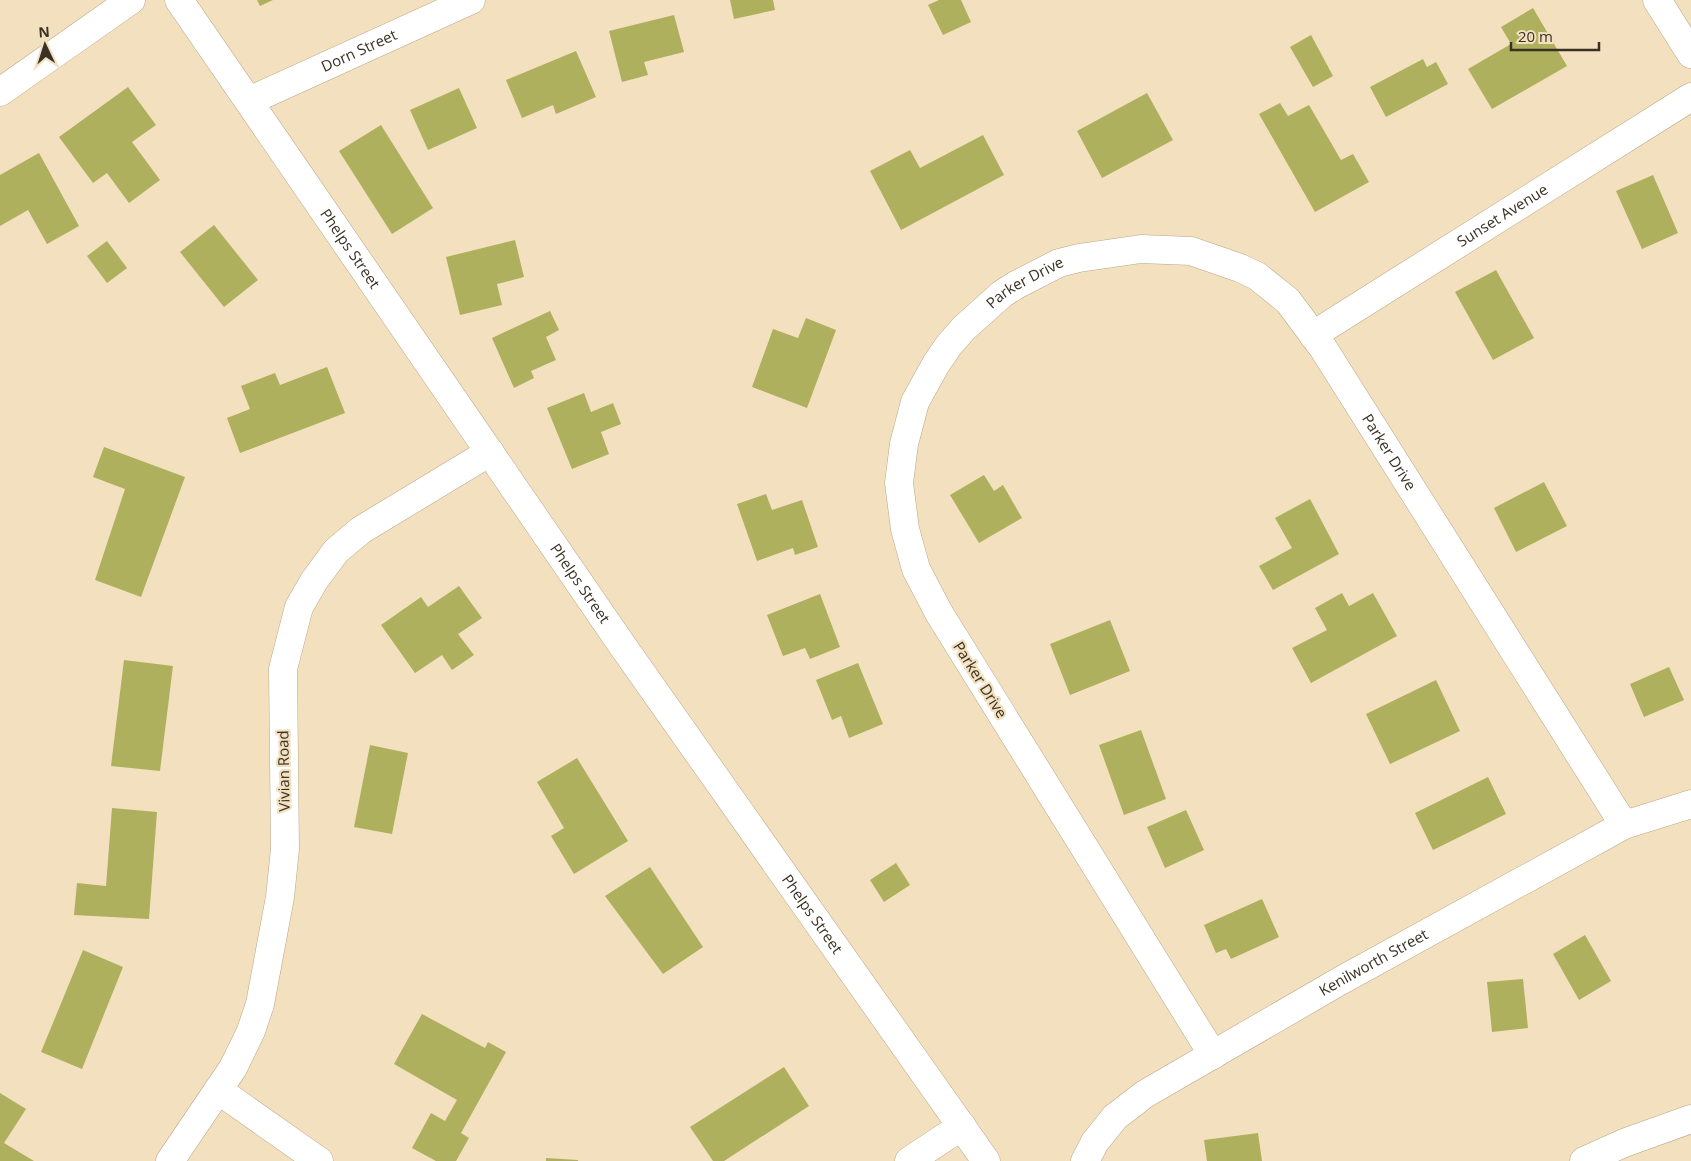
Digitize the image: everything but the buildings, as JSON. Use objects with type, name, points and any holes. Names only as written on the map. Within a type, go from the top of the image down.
[{"type":"street","points":[[0,92],[131,0]]},
{"type":"street","name":"Phelps Street","points":[[179,0],[622,645],[986,1161]]},
{"type":"street","name":"Dorn Street","points":[[249,101],[471,0]]},
{"type":"street","points":[[1657,0],[1691,54]]},
{"type":"street","name":"Sunset Avenue","points":[[1313,335],[1691,97]]},
{"type":"street","name":"Parker Drive","points":[[1213,1054],[939,613],[916,569],[905,529],[899,483],[904,444],[915,402],[949,345],[964,328],[1002,294],[1016,285],[1059,263],[1079,258],[1141,249],[1191,251],[1257,276],[1288,301],[1323,348],[1624,825]]},
{"type":"street","name":"Vivian Road","points":[[170,1161],[233,1068],[251,1031],[260,1004],[280,897],[285,849],[283,669],[299,608],[314,581],[336,551],[362,530],[490,452]]},
{"type":"street","name":"Kenilworth Street","points":[[1085,1161],[1095,1142],[1115,1117],[1145,1094],[1340,981],[1624,825],[1691,804]]},
{"type":"street","points":[[218,1090],[319,1161]]},
{"type":"street","points":[[1584,1161],[1624,1143],[1691,1119]]},
{"type":"street","points":[[909,1161],[962,1126]]}]
